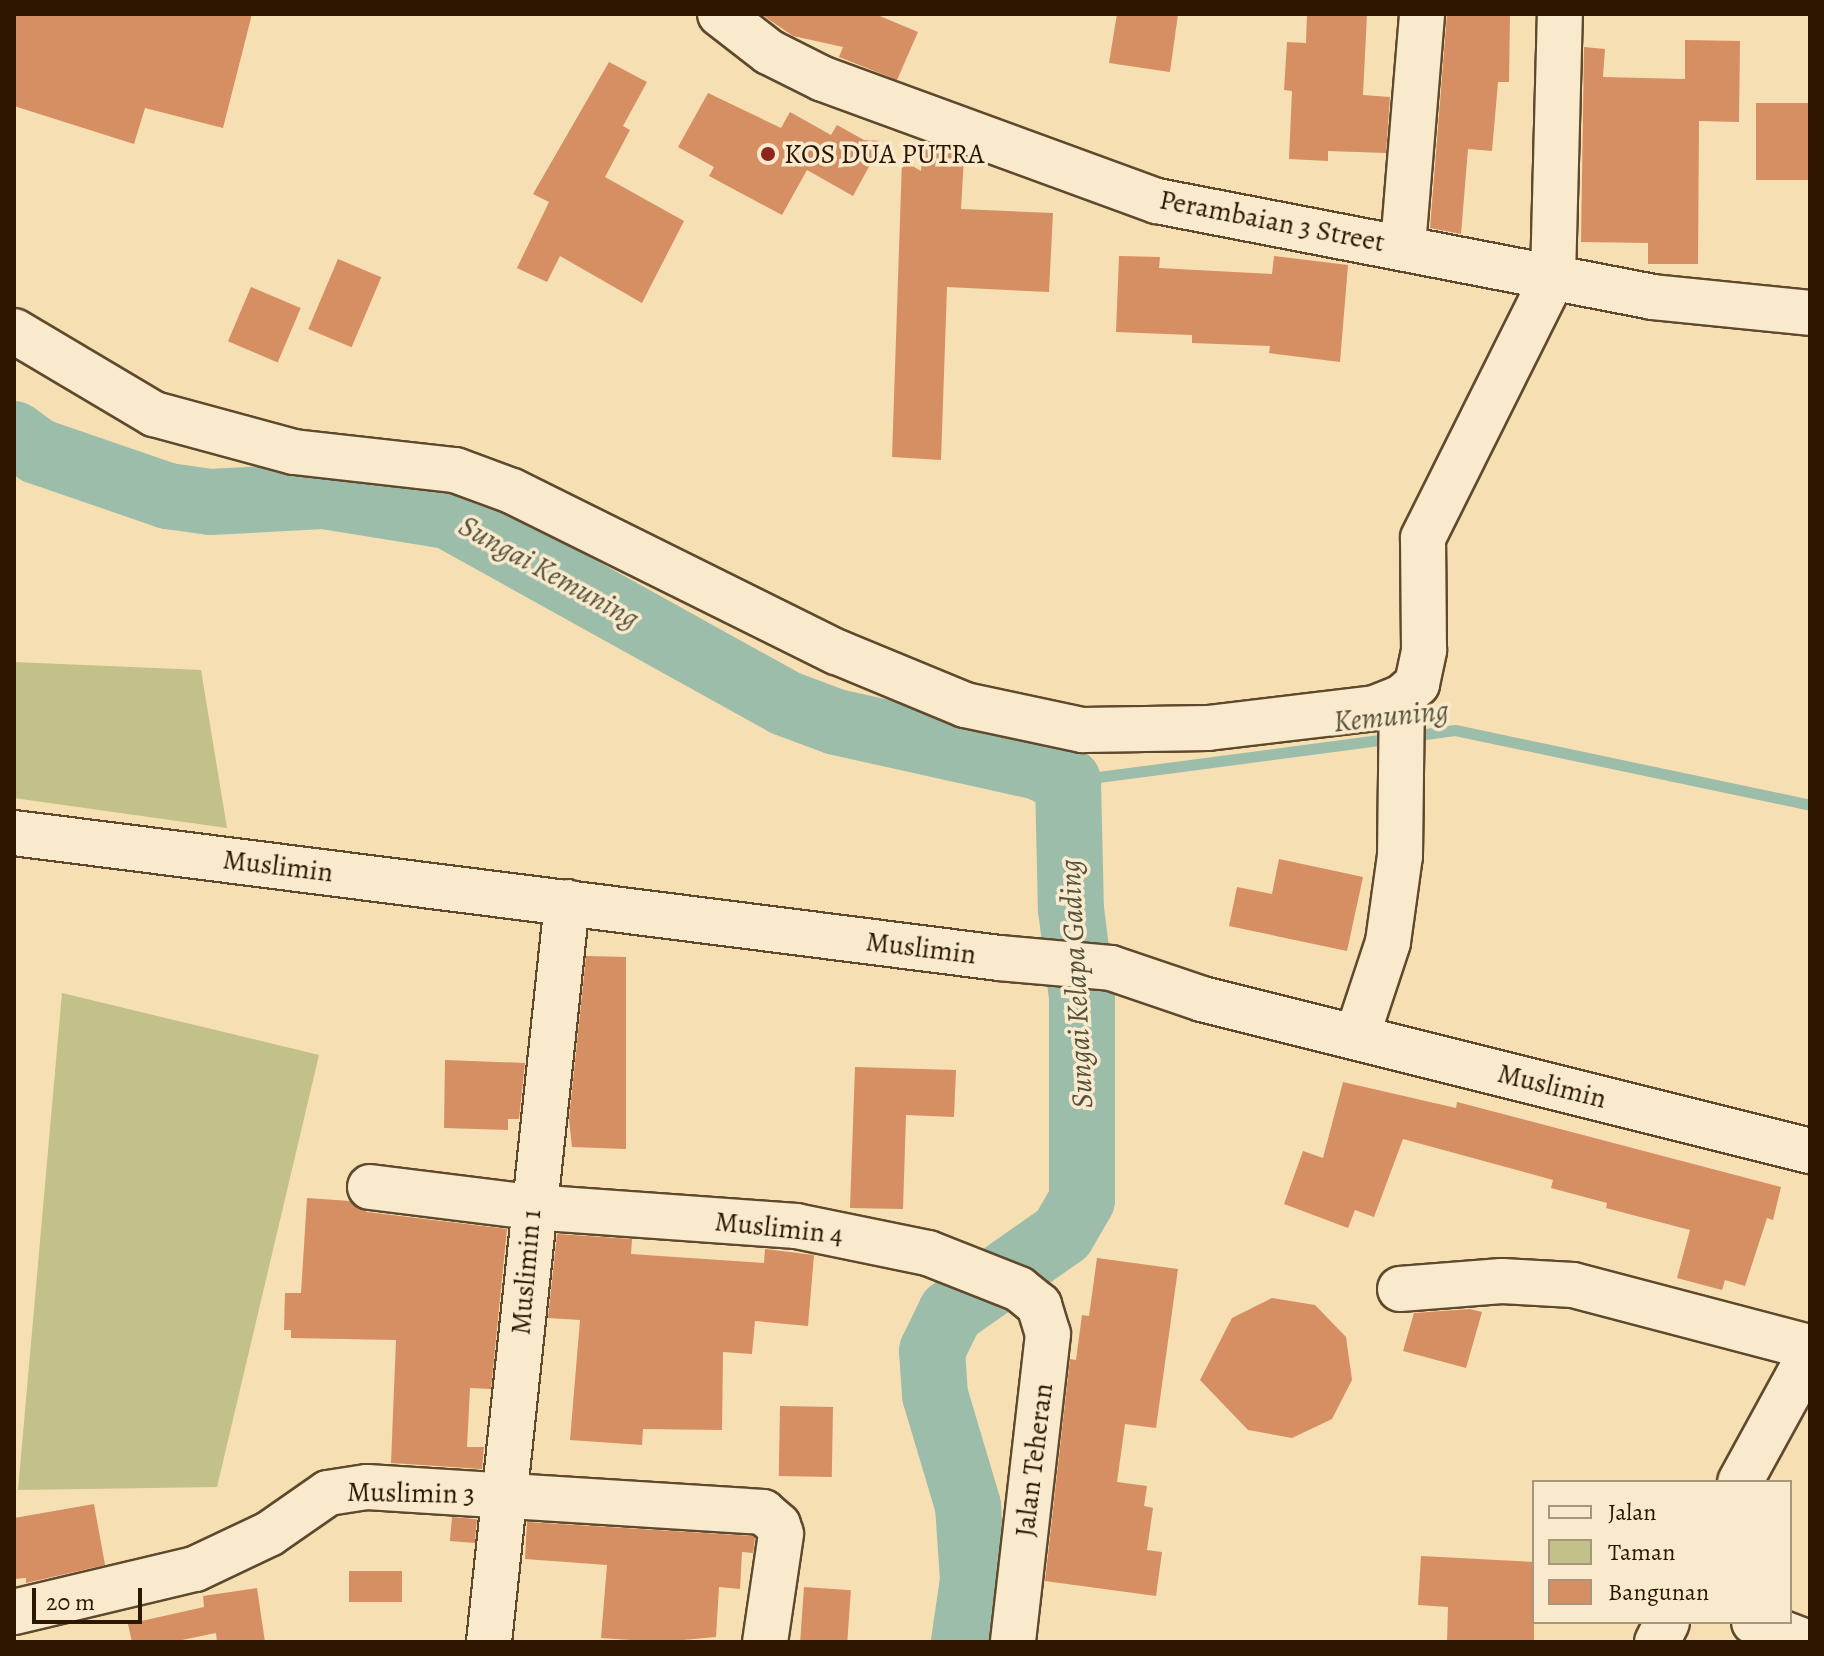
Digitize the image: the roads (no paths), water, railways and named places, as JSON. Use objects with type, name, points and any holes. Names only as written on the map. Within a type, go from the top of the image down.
[{"type":"street","name":"Perambaian 3 Street","points":[[720,14],[769,52],[823,79],[1074,174],[1157,201],[1272,227],[1403,246],[1653,297],[1810,313]]},
{"type":"street","points":[[1403,246],[1422,14]]},
{"type":"street","points":[[1357,1036],[1388,942],[1402,807],[1400,708],[1417,684],[1424,650],[1423,538],[1553,277],[1560,14]]},
{"type":"street","points":[[14,331],[154,414],[294,452],[455,470],[512,491],[837,652],[965,705],[1099,730],[1208,728],[1375,708],[1400,708]]},
{"type":"street","name":"Muslimin","points":[[14,833],[999,958],[1111,968],[1202,999],[1810,1151]]},
{"type":"street","name":"Muslimin 1","points":[[489,1642],[531,1207],[567,902]]},
{"type":"street","name":"Muslimin 4","points":[[370,1187],[531,1207],[796,1226],[880,1241],[968,1266],[1019,1289]]},
{"type":"street","points":[[1400,1289],[1538,1280],[1810,1347]]},
{"type":"street","name":"Jalan Teheran","points":[[1013,1642],[1048,1334],[1039,1305],[1019,1289]]},
{"type":"street","points":[[1741,1480],[1796,1407],[1810,1354]]},
{"type":"street","name":"Muslimin 3","points":[[14,1612],[195,1569],[269,1534],[336,1490],[367,1487],[763,1512],[772,1517],[781,1534],[765,1642]]},
{"type":"street","points":[[1657,1642],[1666,1624]]},
{"type":"street","points":[[1759,1624],[1806,1642]]},
{"type":"waterway","name":"Sungai Kemuning","points":[[14,434],[37,451],[168,496],[210,502],[323,496],[448,516],[785,703],[836,722],[1039,767],[1068,781],[1071,909],[1082,997],[1082,1200],[1062,1234],[951,1312],[932,1351],[935,1395],[968,1506],[973,1580],[964,1642]]},
{"type":"waterway","name":"Kemuning","points":[[1411,736],[1455,730],[1810,805]]},
{"type":"waterway","name":"Kemuning","points":[[1068,781],[1394,738]]},
{"type":"place","name":"KOS DUA PUTRA","points":[[768,154]]},
{"type":"water label","name":"Sungai Kelapa Gading","points":[[1076,984]]}]
